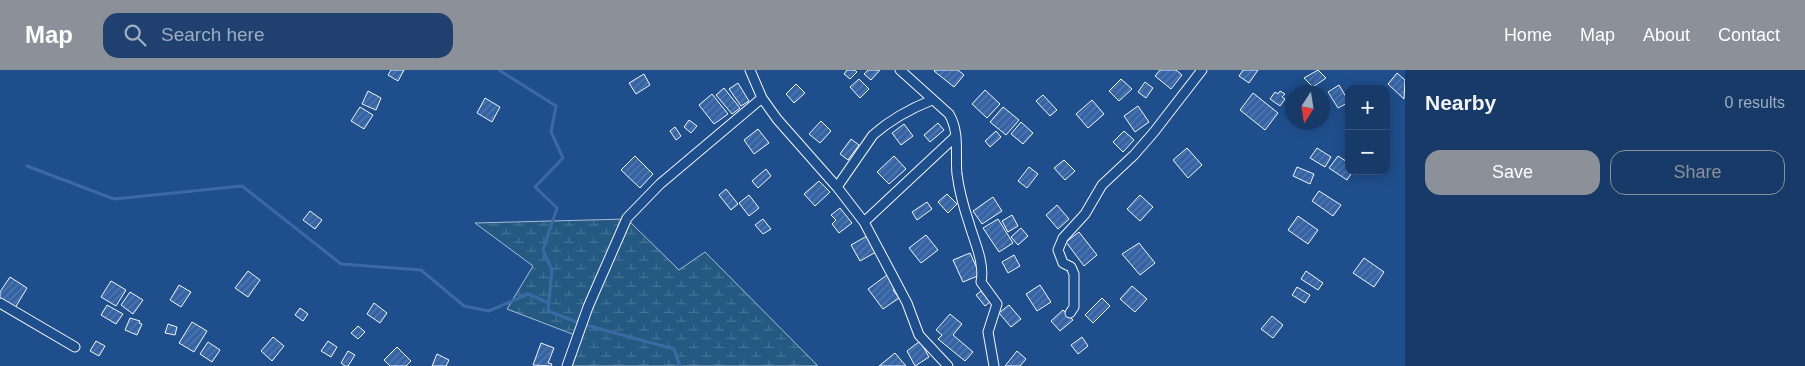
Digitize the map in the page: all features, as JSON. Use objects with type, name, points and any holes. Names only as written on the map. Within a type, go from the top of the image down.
[{"type":"street","points":[[750,70],[762,98],[777,119],[837,187],[864,222],[907,303],[919,335],[948,366]]},
{"type":"street","points":[[900,70],[949,114],[953,120],[956,136],[957,176],[979,258],[982,275],[981,282],[997,304],[988,332],[994,366]]},
{"type":"street","points":[[1070,313],[1074,307],[1074,274],[1071,267],[1064,263],[1058,250],[1063,238],[1085,214],[1102,185],[1149,138],[1202,70]]},
{"type":"street","points":[[567,366],[588,307],[627,218],[660,184],[762,98]]},
{"type":"street","points":[[837,187],[873,135],[880,128],[917,106],[932,100]]},
{"type":"street","points":[[864,222],[956,136]]},
{"type":"street","points":[[0,303],[75,347]]},
{"type":"green space","points":[[627,219],[679,270],[705,252],[818,366],[570,366],[580,337],[507,309],[533,266],[475,223]]},
{"type":"building","points":[[391,70],[404,70],[398,81],[388,75]]},
{"type":"building","points":[[847,70],[855,70],[857,72],[850,79],[844,74]]},
{"type":"building","points":[[868,70],[880,70],[871,80],[864,74]]},
{"type":"building","points":[[935,70],[958,70],[964,75],[954,87]]},
{"type":"building","points":[[1160,70],[1176,70],[1182,75],[1171,89],[1155,76]]},
{"type":"building","points":[[1243,70],[1258,70],[1249,83],[1239,76]]},
{"type":"building","points":[[1318,70],[1326,78],[1316,85],[1311,85],[1304,78]]},
{"type":"building","points":[[1397,73],[1405,80],[1404,99],[1390,85],[1388,84]]},
{"type":"building","points":[[644,74],[650,85],[636,94],[629,83]]},
{"type":"building","points":[[859,79],[869,89],[860,98],[850,87]]},
{"type":"building","points":[[1121,79],[1132,89],[1119,101],[1109,91]]},
{"type":"building","points":[[1145,82],[1153,88],[1146,98],[1138,92]]},
{"type":"building","points":[[738,83],[749,101],[741,106],[729,89]]},
{"type":"building","points":[[796,84],[805,93],[794,103],[786,94]]},
{"type":"building","points":[[1339,85],[1345,95],[1345,104],[1338,108],[1330,95],[1330,91]]},
{"type":"building","points":[[724,88],[740,108],[732,114],[716,95]]},
{"type":"building","points":[[985,90],[1000,104],[987,118],[972,104]]},
{"type":"building","points":[[368,91],[381,98],[376,110],[362,104]]},
{"type":"building","points":[[1280,91],[1285,94],[1282,97],[1285,99],[1280,106],[1270,99],[1275,92],[1278,94]]},
{"type":"building","points":[[1253,93],[1278,113],[1265,130],[1240,110]]},
{"type":"building","points":[[712,94],[728,114],[714,124],[699,105]]},
{"type":"building","points":[[1043,95],[1057,110],[1050,116],[1036,101]]},
{"type":"building","points":[[485,98],[500,107],[492,122],[477,113]]},
{"type":"building","points":[[1092,100],[1104,114],[1088,128],[1076,114]]},
{"type":"building","points":[[1138,106],[1149,122],[1135,132],[1124,116]]},
{"type":"building","points":[[360,107],[373,115],[364,129],[351,121]]},
{"type":"building","points":[[1003,107],[1019,120],[1006,135],[990,122]]},
{"type":"building","points":[[689,120],[697,126],[691,133],[684,127]]},
{"type":"building","points":[[821,121],[831,131],[820,143],[809,134]]},
{"type":"building","points":[[1021,122],[1033,133],[1023,144],[1011,134]]},
{"type":"building","points":[[938,123],[944,130],[930,142],[924,135]]},
{"type":"building","points":[[904,124],[913,136],[901,145],[892,133]]},
{"type":"building","points":[[675,127],[681,136],[676,140],[670,131]]},
{"type":"building","points":[[758,129],[769,143],[754,154],[744,140]]},
{"type":"building","points":[[996,131],[1001,137],[990,147],[985,141]]},
{"type":"building","points":[[1124,131],[1134,140],[1123,152],[1113,142]]},
{"type":"building","points":[[851,139],[859,145],[848,160],[840,154]]},
{"type":"building","points":[[1187,148],[1202,165],[1188,178],[1173,160]]},
{"type":"building","points":[[1317,148],[1331,157],[1325,167],[1310,158]]},
{"type":"building","points":[[635,156],[653,174],[640,188],[621,170]]},
{"type":"building","points":[[894,156],[906,169],[889,184],[877,172]]},
{"type":"building","points":[[1338,156],[1345,160],[1345,175],[1350,175],[1347,180],[1329,168]]},
{"type":"building","points":[[1064,160],[1075,171],[1065,180],[1054,168]]},
{"type":"building","points":[[1029,167],[1038,174],[1027,188],[1018,181]]},
{"type":"building","points":[[1297,167],[1314,174],[1310,184],[1293,176]]},
{"type":"building","points":[[766,169],[771,176],[758,188],[752,181]]},
{"type":"building","points":[[819,181],[830,192],[815,206],[804,194]]},
{"type":"building","points":[[726,189],[738,204],[731,210],[719,195]]},
{"type":"building","points":[[1319,191],[1341,205],[1333,216],[1312,201]]},
{"type":"building","points":[[947,194],[957,204],[948,213],[938,202]]},
{"type":"building","points":[[749,195],[759,208],[749,216],[739,203]]},
{"type":"building","points":[[1140,195],[1153,207],[1140,221],[1127,209]]},
{"type":"building","points":[[993,197],[1002,211],[982,224],[973,211]]},
{"type":"building","points":[[927,202],[932,209],[917,220],[912,212]]},
{"type":"building","points":[[1057,205],[1069,219],[1058,229],[1046,215]]},
{"type":"building","points":[[840,208],[852,223],[839,233],[832,224],[836,220],[831,215]]},
{"type":"building","points":[[310,211],[322,220],[315,229],[303,220]]},
{"type":"building","points":[[1012,215],[1018,226],[1008,232],[1002,221]]},
{"type":"building","points":[[1298,216],[1318,230],[1308,244],[1288,230]]},
{"type":"building","points":[[763,219],[771,229],[763,234],[755,225]]},
{"type":"building","points":[[998,219],[1013,243],[999,252],[983,228]]},
{"type":"building","points":[[1021,228],[1028,236],[1018,245],[1011,237]]},
{"type":"building","points":[[1079,232],[1097,255],[1084,266],[1066,242]]},
{"type":"building","points":[[926,235],[938,250],[921,263],[909,248]]},
{"type":"building","points":[[867,236],[876,252],[860,261],[851,245]]},
{"type":"building","points":[[1139,243],[1155,263],[1140,275],[1122,254]]},
{"type":"building","points":[[970,253],[980,275],[963,282],[953,260]]},
{"type":"building","points":[[1014,255],[1020,266],[1008,273],[1002,262]]},
{"type":"building","points":[[1364,258],[1384,272],[1374,287],[1353,273]]},
{"type":"building","points":[[248,271],[260,280],[248,297],[235,288]]},
{"type":"building","points":[[1306,271],[1323,283],[1318,290],[1301,279]]},
{"type":"building","points":[[887,275],[896,288],[893,290],[899,298],[883,309],[868,289]]},
{"type":"building","points":[[10,277],[27,288],[15,308],[0,299],[0,292]]},
{"type":"building","points":[[111,281],[126,290],[116,306],[101,297]]},
{"type":"building","points":[[179,285],[191,292],[181,307],[170,300]]},
{"type":"building","points":[[1040,285],[1051,302],[1037,311],[1026,294]]},
{"type":"building","points":[[1132,286],[1147,299],[1135,312],[1120,299]]},
{"type":"building","points":[[1297,287],[1310,295],[1305,303],[1292,295]]},
{"type":"building","points":[[981,291],[990,302],[985,306],[976,295]]},
{"type":"building","points":[[130,292],[143,300],[133,314],[121,305]]},
{"type":"building","points":[[1102,298],[1110,306],[1093,323],[1085,315]]},
{"type":"building","points":[[374,303],[387,313],[380,323],[367,314]]},
{"type":"building","points":[[107,305],[123,314],[116,324],[101,315]]},
{"type":"building","points":[[1009,305],[1021,319],[1011,327],[999,313]]},
{"type":"building","points":[[300,308],[308,314],[303,321],[295,315]]},
{"type":"building","points":[[1063,310],[1073,320],[1060,331],[1051,321]]},
{"type":"building","points":[[950,314],[962,324],[953,335],[973,352],[965,361],[938,339],[942,335],[936,330]]},
{"type":"building","points":[[1272,316],[1283,325],[1273,338],[1261,329]]},
{"type":"building","points":[[130,318],[140,321],[139,323],[142,324],[137,335],[125,330]]},
{"type":"building","points":[[192,322],[207,331],[194,352],[179,343]]},
{"type":"building","points":[[168,324],[177,327],[175,335],[165,333]]},
{"type":"building","points":[[358,326],[365,332],[358,339],[351,333]]},
{"type":"building","points":[[273,337],[284,346],[272,361],[261,351]]},
{"type":"building","points":[[1082,337],[1088,346],[1078,354],[1071,345]]},
{"type":"building","points":[[96,341],[105,346],[99,356],[90,351]]},
{"type":"building","points":[[328,341],[337,347],[331,357],[321,351]]},
{"type":"building","points":[[920,341],[929,357],[915,366],[907,351]]},
{"type":"building","points":[[208,342],[220,350],[212,362],[200,354]]},
{"type":"building","points":[[541,343],[554,348],[548,363],[552,364],[551,366],[533,365]]},
{"type":"building","points":[[397,347],[411,361],[406,366],[390,366],[384,360]]},
{"type":"building","points":[[348,351],[355,355],[348,366],[345,366],[341,363]]},
{"type":"building","points":[[1017,351],[1026,359],[1020,366],[1005,366]]},
{"type":"building","points":[[895,353],[906,366],[879,366]]},
{"type":"building","points":[[437,354],[449,360],[446,366],[432,366]]},
{"type":"waterway","points":[[499,70],[556,106],[551,132],[563,158],[535,187],[557,208],[543,250],[552,270],[548,311],[582,324],[674,349],[680,366]]},
{"type":"waterway","points":[[27,166],[114,199],[242,186],[341,264],[421,270],[464,306],[489,311],[528,294],[549,303]]}]
